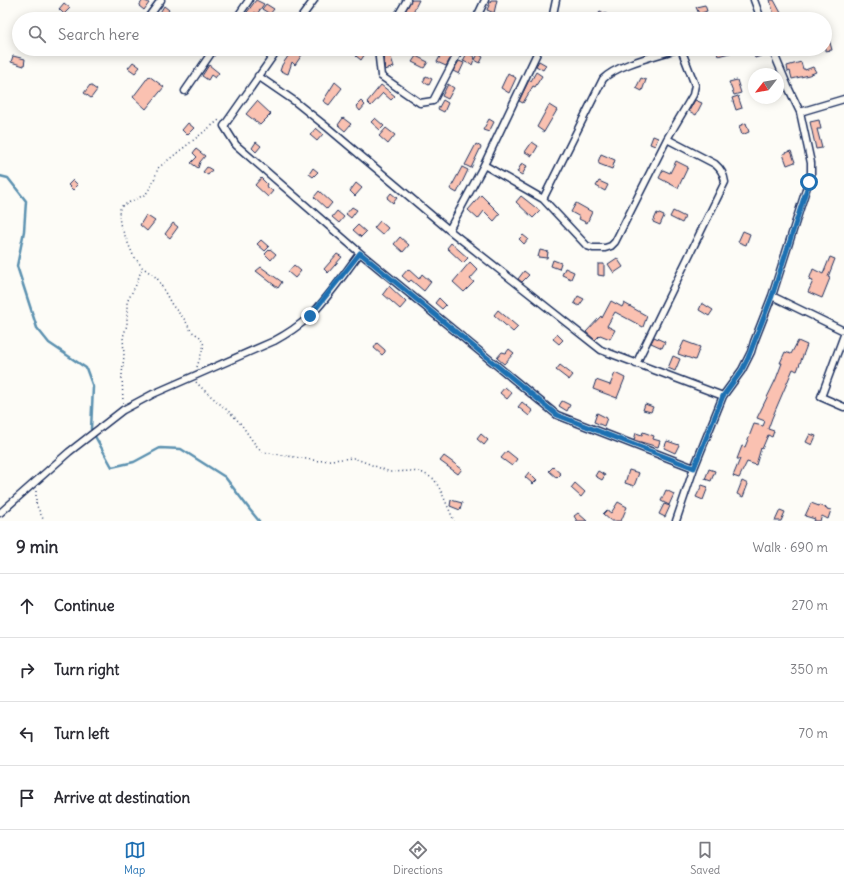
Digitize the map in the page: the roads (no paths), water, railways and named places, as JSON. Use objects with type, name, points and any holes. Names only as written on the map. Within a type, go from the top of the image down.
[{"type":"street","points":[[152,12],[161,0]]},
{"type":"street","points":[[241,12],[249,0]]},
{"type":"street","points":[[305,12],[314,0]]},
{"type":"street","points":[[400,12],[407,0]]},
{"type":"street","points":[[479,12],[485,0]]},
{"type":"street","points":[[553,12],[556,0]]},
{"type":"street","points":[[754,0],[758,12]]},
{"type":"street","points":[[185,91],[209,56]]},
{"type":"street","points":[[273,56],[224,126],[236,145],[360,253],[557,415],[694,468]]},
{"type":"street","points":[[379,56],[381,76],[420,103],[433,101],[456,56]]},
{"type":"street","points":[[449,230],[484,165],[536,56]]},
{"type":"street","points":[[543,199],[603,79],[608,74],[622,67],[656,56]]},
{"type":"street","points":[[484,165],[543,199],[587,246],[598,249],[611,246],[615,242],[695,90],[695,85],[684,56]]},
{"type":"street","points":[[676,521],[694,468],[723,396],[742,370],[748,358],[772,296],[811,174],[811,163],[800,112],[775,56]]},
{"type":"street","points":[[258,76],[293,100],[449,230],[601,350],[723,396]]},
{"type":"street","points":[[800,112],[844,99]]},
{"type":"street","points":[[636,364],[725,182],[721,169],[715,164],[668,140]]},
{"type":"street","points":[[0,513],[69,452],[121,411],[153,394],[274,341],[293,330],[310,316],[360,253]]},
{"type":"street","points":[[772,296],[844,331]]},
{"type":"street","points":[[844,335],[821,397],[844,407]]},
{"type":"waterway","points":[[0,176],[8,178],[26,201],[24,231],[17,266],[37,328],[49,343],[86,368],[93,387],[91,429],[112,467],[134,462],[160,448],[181,449],[225,477],[259,521]]}]
